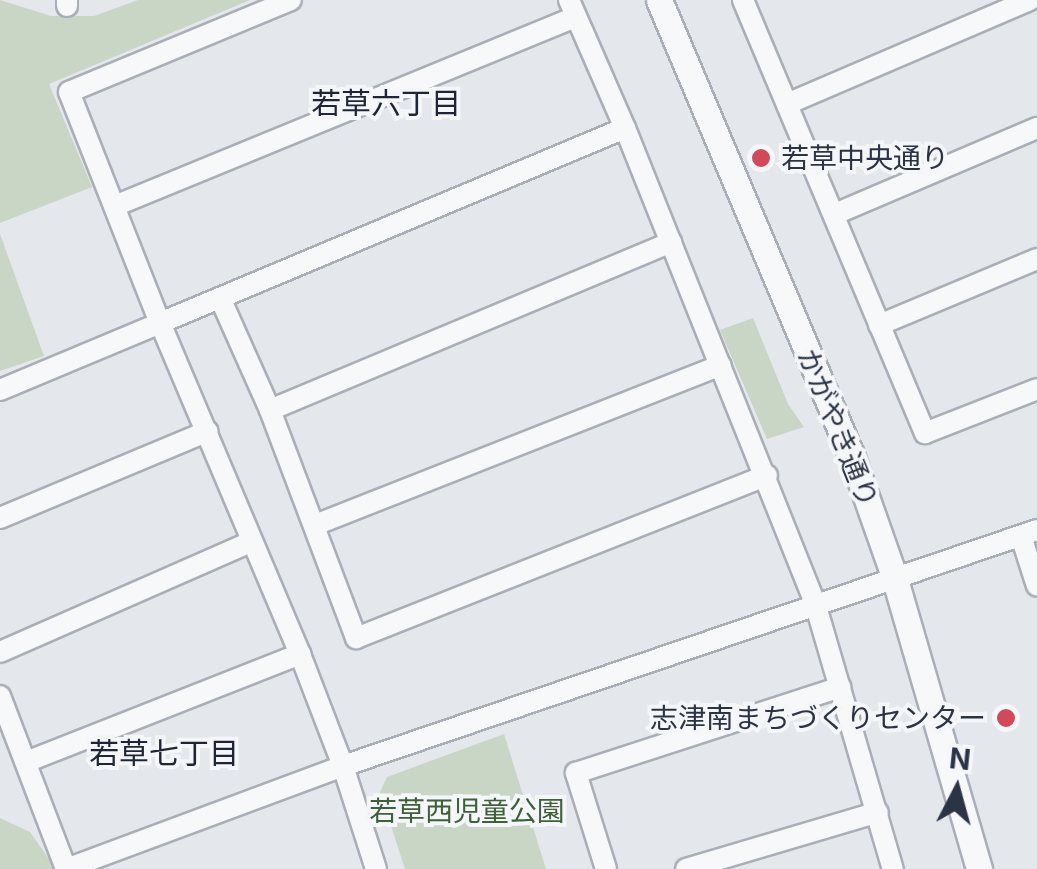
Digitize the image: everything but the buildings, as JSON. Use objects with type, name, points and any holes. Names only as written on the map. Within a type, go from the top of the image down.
[{"type":"street","points":[[291,0],[69,92],[117,205],[160,323],[300,654],[344,766],[376,869]]},
{"type":"street","name":"かがやき通り","points":[[659,0],[851,454],[894,576],[978,869]]},
{"type":"street","points":[[743,0],[925,434],[1037,389]]},
{"type":"street","points":[[787,104],[1030,0]]},
{"type":"street","points":[[117,205],[572,8],[625,128],[815,604],[893,869]]},
{"type":"street","points":[[0,390],[625,128]]},
{"type":"street","points":[[835,214],[1037,128]]},
{"type":"street","points":[[270,410],[671,242]]},
{"type":"street","points":[[880,325],[1037,260]]},
{"type":"street","points":[[221,300],[270,410],[356,638],[766,475]]},
{"type":"street","points":[[315,526],[721,365]]},
{"type":"street","points":[[0,518],[208,432]]},
{"type":"street","points":[[0,696],[66,869],[344,766],[1029,533],[1037,586]]},
{"type":"street","points":[[0,652],[251,542]]},
{"type":"street","points":[[26,762],[300,654]]},
{"type":"street","points":[[606,869],[576,773],[840,687]]},
{"type":"street","points":[[686,869],[878,812]]},
{"type":"green space","points":[[0,0],[51,16],[94,16],[138,0],[250,0],[49,84],[92,187],[0,223]]},
{"type":"green space","points":[[0,234],[44,356],[0,371]]},
{"type":"green space","points":[[753,318],[788,404],[804,427],[767,439],[720,330]]},
{"type":"green space","name":"若草西児童公園","points":[[504,734],[546,869],[405,869],[380,792],[387,777]]},
{"type":"green space","points":[[0,818],[30,832],[56,869],[0,869]]},
{"type":"place","name":"若草中央通り","points":[[761,158]]},
{"type":"place","name":"志津南まちづくりセンター","points":[[1006,718]]},
{"type":"district","name":"若草六丁目","points":[[386,103]]},
{"type":"district","name":"若草七丁目","points":[[164,753]]}]
